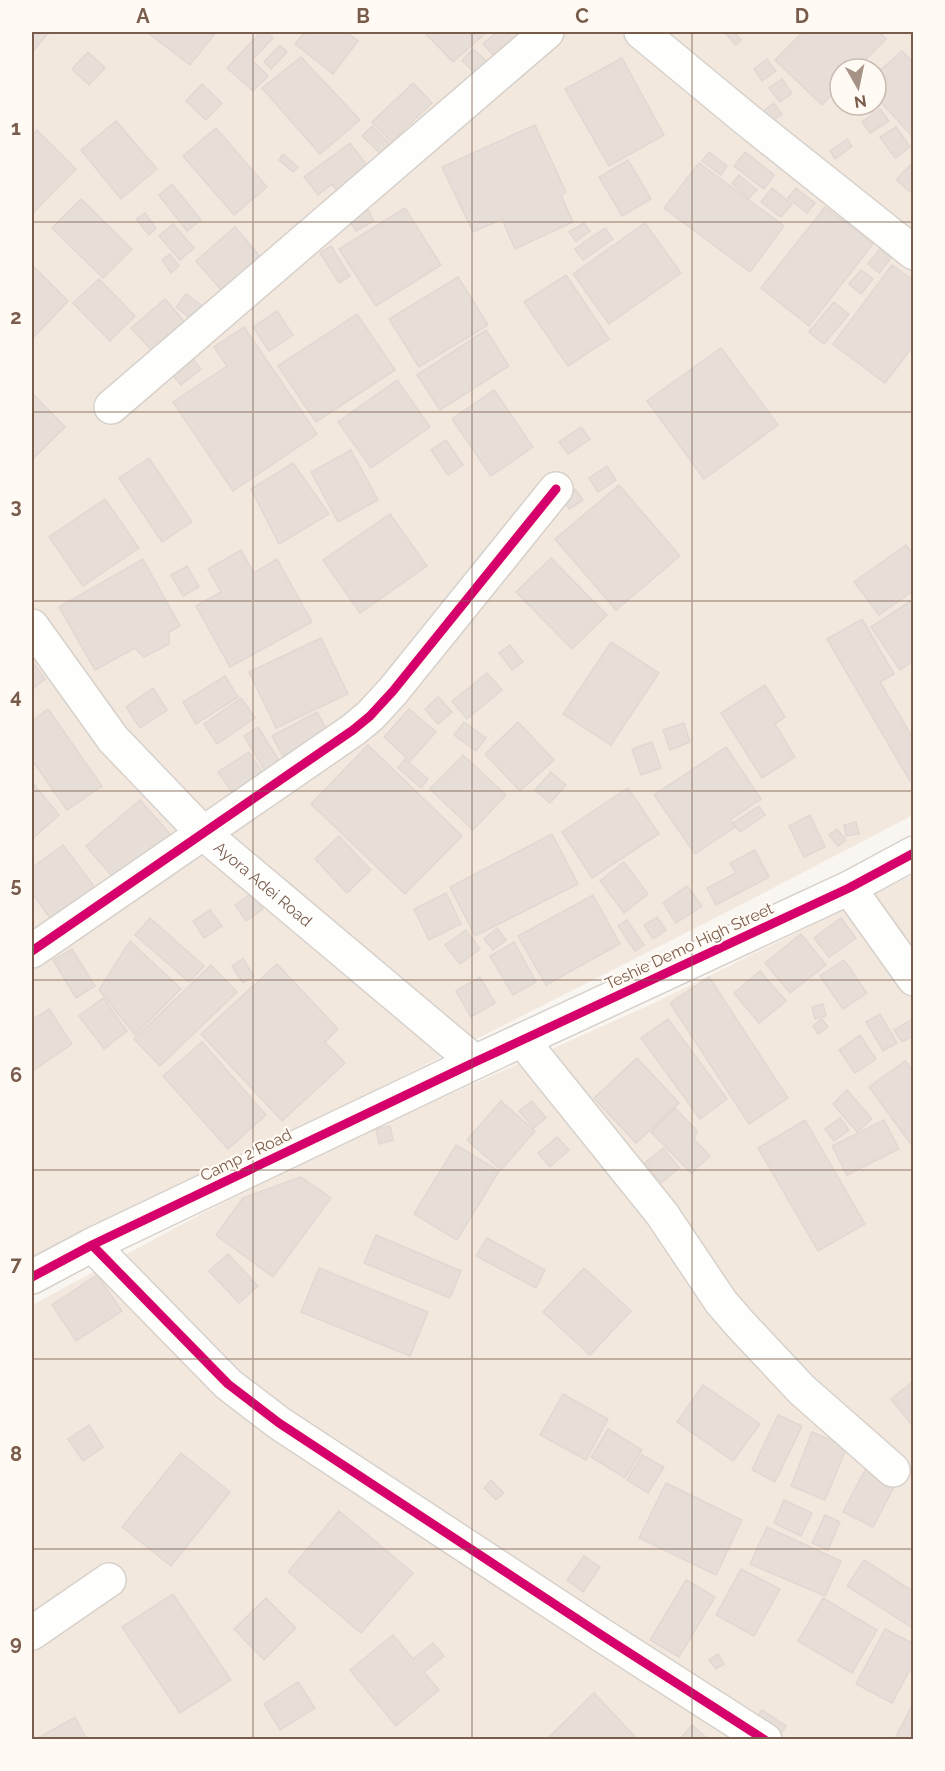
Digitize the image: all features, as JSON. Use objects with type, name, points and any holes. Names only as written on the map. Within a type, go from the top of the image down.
[{"type":"street","points":[[111,406],[547,32]]},
{"type":"street","points":[[641,32],[914,253]]},
{"type":"street","points":[[32,951],[204,834],[370,716],[401,682],[556,489]]},
{"type":"street","name":"Ayora Adei Road","points":[[32,626],[112,739],[204,834],[475,1062]]},
{"type":"street","name":"Teshie Demo High Street","points":[[475,1062],[849,888],[914,853]]},
{"type":"street","points":[[849,888],[914,979]]},
{"type":"street","points":[[522,1040],[662,1214],[716,1294],[741,1325],[802,1390],[893,1470]]},
{"type":"street","name":"Camp 2 Road","points":[[32,1277],[92,1245],[475,1062]]},
{"type":"street","points":[[92,1245],[228,1384],[279,1423],[765,1740]]},
{"type":"street","points":[[32,1633],[109,1580]]},
{"type":"shaded area","points":[[32,32],[913,32],[913,815],[729,911],[32,1264]]},
{"type":"shaded area","points":[[913,875],[913,1739],[32,1740],[32,1305],[207,1211],[339,1144],[652,1004]]},
{"type":"building","points":[[32,32],[49,32],[34,50],[32,48]]},
{"type":"building","points":[[147,32],[216,32],[190,65]]},
{"type":"building","points":[[261,32],[266,32],[273,38],[252,60],[268,76],[253,91],[227,68]]},
{"type":"building","points":[[305,32],[346,32],[358,41],[333,74],[295,44]]},
{"type":"building","points":[[424,32],[487,32],[453,62]]},
{"type":"building","points":[[497,32],[531,32],[499,61],[483,44]]},
{"type":"building","points":[[724,32],[734,32],[741,40],[736,45]]},
{"type":"building","points":[[803,32],[879,32],[886,39],[868,57],[828,57],[828,99],[822,105],[775,60]]},
{"type":"building","points":[[280,45],[287,52],[271,69],[264,62]]},
{"type":"building","points":[[473,49],[497,70],[486,82],[462,61]]},
{"type":"building","points":[[902,51],[914,63],[914,138],[888,110],[888,63]]},
{"type":"building","points":[[88,52],[105,68],[89,85],[72,69]]},
{"type":"building","points":[[301,57],[360,120],[320,154],[262,88]]},
{"type":"building","points":[[622,58],[664,135],[609,166],[565,89]]},
{"type":"building","points":[[767,59],[776,71],[762,81],[754,69]]},
{"type":"building","points":[[782,79],[792,93],[780,102],[769,88]]},
{"type":"building","points":[[413,83],[432,103],[391,142],[372,122]]},
{"type":"building","points":[[202,84],[222,103],[206,120],[186,101]]},
{"type":"building","points":[[774,103],[782,114],[767,125],[760,114]]},
{"type":"building","points":[[869,117],[886,117],[889,121],[870,133],[862,122]]},
{"type":"building","points":[[116,121],[157,169],[121,199],[81,150]]},
{"type":"building","points":[[535,125],[566,192],[561,195],[573,222],[515,249],[502,219],[473,232],[442,167]]},
{"type":"building","points":[[372,126],[394,149],[385,158],[362,136]]},
{"type":"building","points":[[896,127],[910,147],[895,158],[880,137]]},
{"type":"building","points":[[216,128],[267,187],[234,215],[183,156]]},
{"type":"building","points":[[37,130],[76,169],[32,214],[32,136]]},
{"type":"building","points":[[847,139],[852,146],[835,159],[830,151]]},
{"type":"building","points":[[350,143],[375,176],[343,199],[332,184],[318,195],[304,177]]},
{"type":"building","points":[[709,152],[727,166],[721,175],[702,161]]},
{"type":"building","points":[[745,152],[774,175],[764,189],[734,166]]},
{"type":"building","points":[[283,154],[298,167],[293,172],[279,160]]},
{"type":"building","points":[[628,160],[651,199],[622,216],[599,177]]},
{"type":"building","points":[[914,161],[914,195],[896,180]]},
{"type":"building","points":[[699,163],[784,226],[750,272],[664,208]]},
{"type":"building","points":[[739,175],[757,190],[749,198],[732,184]]},
{"type":"building","points":[[172,184],[201,220],[187,231],[159,195]]},
{"type":"building","points":[[772,188],[792,204],[781,217],[761,202]]},
{"type":"building","points":[[796,188],[815,203],[807,213],[788,198]]},
{"type":"building","points":[[81,199],[132,249],[103,278],[52,228]]},
{"type":"building","points":[[825,207],[873,244],[809,326],[761,288]]},
{"type":"building","points":[[405,208],[441,265],[376,306],[339,249]]},
{"type":"building","points":[[368,210],[374,221],[356,231],[349,220]]},
{"type":"building","points":[[145,213],[156,228],[149,235],[136,219]]},
{"type":"building","points":[[584,223],[590,231],[576,241],[569,232]]},
{"type":"building","points":[[645,223],[681,273],[609,324],[573,274]]},
{"type":"building","points":[[173,224],[194,248],[180,260],[159,236]]},
{"type":"building","points":[[235,227],[263,260],[224,293],[196,261]]},
{"type":"building","points":[[605,228],[613,239],[583,260],[575,249]]},
{"type":"building","points":[[331,246],[350,276],[339,283],[320,253]]},
{"type":"building","points":[[880,249],[891,258],[879,273],[868,264]]},
{"type":"building","points":[[170,254],[179,266],[171,273],[162,260]]},
{"type":"building","points":[[32,265],[68,301],[32,339]]},
{"type":"building","points":[[892,265],[914,281],[914,345],[885,383],[833,344]]},
{"type":"building","points":[[861,270],[873,279],[861,294],[849,284]]},
{"type":"building","points":[[566,275],[609,339],[568,366],[524,302]]},
{"type":"building","points":[[458,277],[488,325],[419,367],[389,319]]},
{"type":"building","points":[[99,279],[135,316],[110,341],[73,303]]},
{"type":"building","points":[[186,294],[201,305],[190,318],[176,307]]},
{"type":"building","points":[[165,299],[188,326],[155,354],[131,328]]},
{"type":"building","points":[[834,302],[849,314],[824,344],[809,332]]},
{"type":"building","points":[[277,311],[293,335],[269,351],[253,327]]},
{"type":"building","points":[[357,314],[395,370],[316,422],[278,366]]},
{"type":"building","points":[[244,327],[317,434],[233,491],[173,402],[227,366],[214,347]]},
{"type":"building","points":[[486,330],[509,366],[440,410],[417,375]]},
{"type":"building","points":[[721,348],[778,425],[704,479],[647,401]]},
{"type":"building","points":[[191,356],[201,369],[181,385],[170,372]]},
{"type":"building","points":[[397,380],[430,427],[371,468],[338,422]]},
{"type":"building","points":[[494,390],[533,447],[491,476],[452,419]]},
{"type":"building","points":[[32,393],[65,427],[32,460]]},
{"type":"building","points":[[581,427],[590,439],[568,454],[559,442]]},
{"type":"building","points":[[446,440],[463,465],[448,475],[431,450]]},
{"type":"building","points":[[351,450],[378,500],[338,522],[311,472]]},
{"type":"building","points":[[149,458],[192,522],[162,542],[119,478]]},
{"type":"building","points":[[293,463],[329,514],[279,544],[251,489]]},
{"type":"building","points":[[607,466],[616,480],[598,492],[589,478]]},
{"type":"building","points":[[619,485],[680,556],[616,610],[555,539]]},
{"type":"building","points":[[575,489],[583,500],[569,509],[562,499]]},
{"type":"building","points":[[105,499],[139,548],[83,586],[49,537]]},
{"type":"building","points":[[390,514],[427,566],[360,613],[323,560]]},
{"type":"building","points":[[906,545],[914,556],[914,590],[879,615],[854,582]]},
{"type":"building","points":[[241,550],[254,573],[277,559],[312,622],[230,667],[196,606],[221,592],[208,569]]},
{"type":"building","points":[[551,558],[607,615],[572,649],[516,592]]},
{"type":"building","points":[[143,559],[180,626],[169,632],[169,644],[144,657],[135,648],[95,670],[59,607]]},
{"type":"building","points":[[187,566],[199,587],[183,596],[171,575]]},
{"type":"building","points":[[914,599],[914,660],[900,670],[871,627]]},
{"type":"building","points":[[862,619],[894,674],[880,682],[914,740],[914,779],[910,781],[827,639]]},
{"type":"building","points":[[321,638],[348,694],[276,728],[249,672]]},
{"type":"building","points":[[611,642],[659,673],[611,745],[563,714]]},
{"type":"building","points":[[510,645],[523,662],[512,670],[499,653]]},
{"type":"building","points":[[32,661],[45,679],[32,689]]},
{"type":"building","points":[[487,673],[502,690],[467,719],[452,701]]},
{"type":"building","points":[[225,676],[238,697],[196,724],[183,702]]},
{"type":"building","points":[[765,685],[785,717],[775,724],[795,757],[762,778],[721,713]]},
{"type":"building","points":[[153,688],[167,710],[140,728],[126,707]]},
{"type":"building","points":[[438,697],[452,712],[438,724],[425,709]]},
{"type":"building","points":[[241,698],[255,718],[217,744],[204,724]]},
{"type":"building","points":[[48,709],[102,786],[67,810],[32,760],[32,721]]},
{"type":"building","points":[[409,709],[436,732],[410,761],[384,737]]},
{"type":"building","points":[[317,712],[328,732],[283,756],[272,736]]},
{"type":"building","points":[[464,722],[486,738],[476,751],[454,735]]},
{"type":"building","points":[[518,722],[554,760],[520,791],[485,754]]},
{"type":"building","points":[[684,723],[690,742],[670,750],[663,730]]},
{"type":"building","points":[[258,727],[280,762],[265,771],[244,736]]},
{"type":"building","points":[[652,742],[661,768],[641,775],[632,749]]},
{"type":"building","points":[[368,745],[462,836],[405,894],[311,804]]},
{"type":"building","points":[[726,747],[761,799],[730,820],[735,827],[695,854],[654,795]]},
{"type":"building","points":[[249,752],[262,772],[232,792],[218,772]]},
{"type":"building","points":[[463,755],[506,795],[473,830],[430,789]]},
{"type":"building","points":[[405,759],[428,779],[421,788],[398,768]]},
{"type":"building","points":[[551,772],[566,785],[550,803],[535,790]]},
{"type":"building","points":[[32,782],[59,815],[32,839]]},
{"type":"building","points":[[628,788],[659,834],[592,878],[562,832]]},
{"type":"building","points":[[140,800],[171,835],[116,881],[86,846]]},
{"type":"building","points":[[759,806],[765,815],[740,832],[733,823]]},
{"type":"building","points":[[810,815],[825,847],[804,857],[789,826]]},
{"type":"building","points":[[856,822],[859,834],[846,836],[844,825]]},
{"type":"building","points":[[837,829],[846,840],[838,846],[829,835]]},
{"type":"building","points":[[552,834],[578,884],[475,936],[450,887]]},
{"type":"building","points":[[339,836],[371,870],[347,893],[315,859]]},
{"type":"building","points":[[63,845],[99,893],[55,925],[32,893],[32,868]]},
{"type":"building","points":[[755,850],[769,877],[716,905],[707,888],[736,873],[730,863]]},
{"type":"building","points":[[624,862],[648,894],[624,913],[600,881]]},
{"type":"building","points":[[687,886],[702,906],[676,923],[663,903]]},
{"type":"building","points":[[252,893],[263,909],[246,921],[235,905]]},
{"type":"building","points":[[446,893],[461,924],[429,940],[414,909]]},
{"type":"building","points":[[593,895],[620,944],[546,985],[518,936]]},
{"type":"building","points":[[210,910],[222,926],[204,938],[193,921]]},
{"type":"building","points":[[657,917],[666,930],[653,939],[644,925]]},
{"type":"building","points":[[150,918],[204,966],[189,982],[135,935]]},
{"type":"building","points":[[841,918],[856,938],[829,957],[814,938]]},
{"type":"building","points":[[627,920],[644,945],[635,951],[618,926]]},
{"type":"building","points":[[497,928],[506,940],[493,950],[484,939]]},
{"type":"building","points":[[466,930],[480,949],[460,964],[445,945]]},
{"type":"building","points":[[801,934],[826,965],[790,993],[765,963]]},
{"type":"building","points":[[130,941],[181,989],[135,1035],[99,990]]},
{"type":"building","points":[[514,942],[536,982],[513,995],[490,956]]},
{"type":"building","points":[[72,949],[95,986],[76,998],[53,960]]},
{"type":"building","points":[[243,959],[254,976],[243,983],[232,966]]},
{"type":"building","points":[[844,960],[867,993],[843,1009],[820,976]]},
{"type":"building","points":[[277,964],[338,1029],[325,1042],[345,1063],[282,1121],[201,1034]]},
{"type":"building","points":[[211,965],[237,992],[160,1066],[134,1039]]},
{"type":"building","points":[[760,971],[786,1001],[759,1023],[734,993]]},
{"type":"building","points":[[480,977],[495,1003],[471,1017],[456,991]]},
{"type":"building","points":[[709,977],[788,1098],[749,1124],[670,1003]]},
{"type":"building","points":[[103,998],[127,1031],[104,1049],[79,1016]]},
{"type":"building","points":[[823,1004],[826,1016],[815,1019],[812,1007]]},
{"type":"building","points":[[49,1009],[72,1044],[32,1071],[32,1020]]},
{"type":"building","points":[[880,1014],[897,1043],[883,1051],[866,1022]]},
{"type":"building","points":[[914,1018],[914,1035],[902,1042],[894,1030]]},
{"type":"building","points":[[668,1019],[727,1099],[700,1119],[641,1038]]},
{"type":"building","points":[[822,1019],[828,1027],[818,1034],[813,1026]]},
{"type":"building","points":[[860,1035],[876,1059],[855,1073],[839,1050]]},
{"type":"building","points":[[202,1042],[266,1115],[228,1149],[163,1076]]},
{"type":"building","points":[[637,1058],[679,1103],[636,1143],[594,1098]]},
{"type":"building","points":[[905,1061],[914,1072],[914,1141],[910,1143],[869,1087]]},
{"type":"building","points":[[847,1090],[872,1119],[857,1132],[833,1104]]},
{"type":"building","points":[[501,1101],[535,1131],[501,1170],[467,1140]]},
{"type":"building","points":[[532,1101],[546,1118],[534,1128],[519,1111]]},
{"type":"building","points":[[675,1108],[697,1131],[694,1139],[710,1156],[691,1173],[651,1132]]},
{"type":"building","points":[[840,1118],[849,1130],[834,1141],[825,1129]]},
{"type":"building","points":[[805,1120],[865,1224],[818,1251],[758,1148]]},
{"type":"building","points":[[884,1120],[899,1149],[847,1175],[832,1146]]},
{"type":"building","points":[[390,1126],[393,1140],[379,1144],[376,1129]]},
{"type":"building","points":[[557,1137],[569,1150],[550,1167],[538,1153]]},
{"type":"building","points":[[456,1145],[499,1171],[457,1240],[414,1214]]},
{"type":"building","points":[[663,1148],[679,1168],[661,1183],[645,1163]]},
{"type":"building","points":[[301,1177],[331,1198],[273,1277],[216,1235],[243,1198]]},
{"type":"building","points":[[376,1235],[461,1271],[450,1298],[364,1263]]},
{"type":"building","points":[[487,1238],[545,1270],[536,1288],[476,1256]]},
{"type":"building","points":[[228,1254],[258,1286],[239,1303],[209,1271]]},
{"type":"building","points":[[319,1268],[428,1312],[410,1356],[301,1312]]},
{"type":"building","points":[[584,1268],[631,1311],[590,1355],[543,1312]]},
{"type":"building","points":[[97,1275],[122,1311],[76,1341],[52,1305]]},
{"type":"building","points":[[911,1383],[914,1387],[912,1425],[891,1399]]},
{"type":"building","points":[[703,1385],[760,1424],[733,1461],[677,1422]]},
{"type":"building","points":[[563,1394],[608,1419],[586,1460],[540,1435]]},
{"type":"building","points":[[778,1415],[802,1426],[775,1482],[752,1470]]},
{"type":"building","points":[[89,1425],[103,1447],[83,1461],[68,1439]]},
{"type":"building","points":[[608,1429],[642,1450],[625,1478],[591,1457]]},
{"type":"building","points":[[812,1432],[847,1447],[825,1500],[791,1486]]},
{"type":"building","points":[[181,1453],[230,1492],[171,1566],[122,1527]]},
{"type":"building","points":[[642,1455],[664,1467],[648,1493],[627,1480]]},
{"type":"building","points":[[866,1468],[896,1483],[873,1527],[843,1512]]},
{"type":"building","points":[[491,1480],[504,1493],[496,1500],[484,1488]]},
{"type":"building","points":[[666,1483],[742,1520],[716,1575],[639,1538]]},
{"type":"building","points":[[784,1500],[812,1513],[801,1536],[774,1523]]},
{"type":"building","points":[[339,1511],[413,1573],[361,1633],[288,1572]]},
{"type":"building","points":[[825,1515],[840,1522],[828,1550],[812,1543]]},
{"type":"building","points":[[767,1527],[841,1561],[825,1596],[750,1564]]},
{"type":"building","points":[[584,1556],[600,1567],[583,1592],[567,1580]]},
{"type":"building","points":[[864,1560],[914,1592],[914,1629],[847,1586]]},
{"type":"building","points":[[741,1569],[780,1589],[754,1636],[716,1615]]},
{"type":"building","points":[[686,1580],[715,1597],[679,1657],[650,1640]]},
{"type":"building","points":[[173,1594],[231,1680],[180,1713],[122,1627]]},
{"type":"building","points":[[266,1598],[296,1628],[264,1660],[234,1629]]},
{"type":"building","points":[[823,1598],[877,1630],[852,1673],[798,1641]]},
{"type":"building","points":[[885,1629],[914,1644],[914,1662],[892,1703],[856,1684]]},
{"type":"building","points":[[393,1635],[413,1659],[433,1643],[444,1656],[424,1672],[439,1690],[396,1726],[350,1670]]},
{"type":"building","points":[[718,1654],[724,1664],[716,1669],[709,1660]]},
{"type":"building","points":[[298,1682],[315,1708],[280,1730],[264,1704]]},
{"type":"building","points":[[594,1693],[638,1740],[546,1740]]},
{"type":"building","points":[[914,1702],[914,1740],[894,1740]]},
{"type":"building","points":[[762,1710],[786,1726],[778,1738],[754,1722]]},
{"type":"building","points":[[75,1717],[87,1740],[35,1740]]},
{"type":"building","points":[[692,1725],[709,1740],[679,1740]]},
{"type":"cycle path","points":[[32,951],[370,716],[393,691],[556,489]]},
{"type":"cycle path","points":[[32,1277],[92,1245],[475,1062],[849,888],[914,853]]},
{"type":"cycle path","points":[[92,1245],[228,1384],[279,1423],[765,1740]]}]
